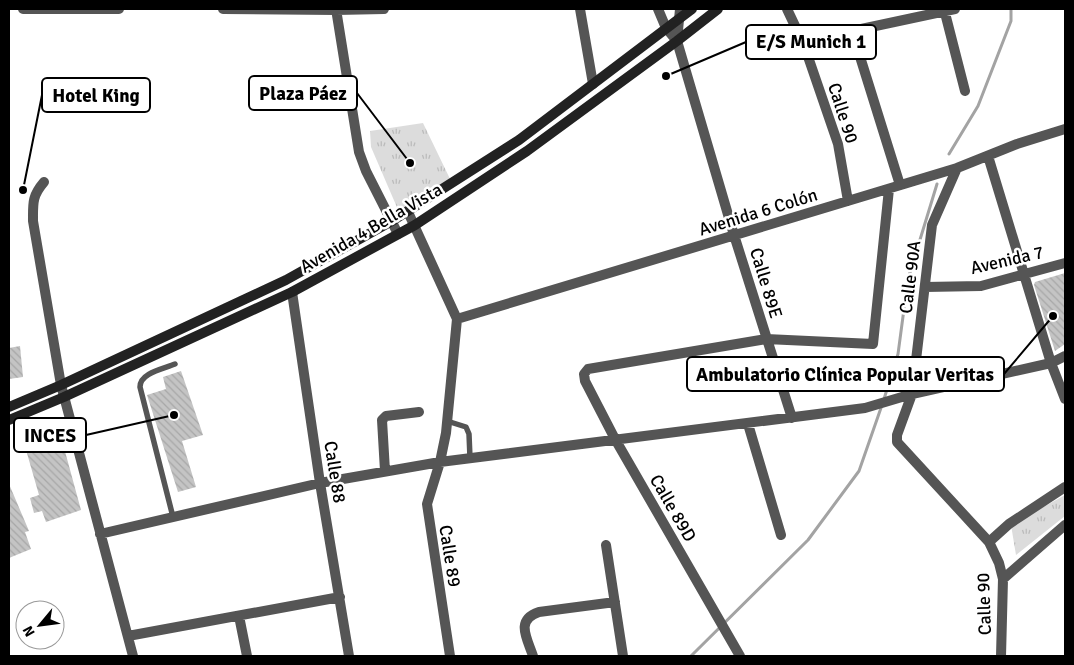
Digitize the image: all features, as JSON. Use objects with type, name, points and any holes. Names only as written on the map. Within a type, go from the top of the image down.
[{"type":"street","points":[[23,9],[119,9]]},
{"type":"street","points":[[223,9],[384,9]]},
{"type":"street","points":[[580,9],[593,84]]},
{"type":"street","points":[[658,9],[666,28],[677,42]]},
{"type":"street","name":"Avenida 4 Bella Vista","points":[[9,407],[286,280],[408,212],[518,140],[666,28],[680,13],[692,9]]},
{"type":"street","name":"Avenida 4 Bella Vista","points":[[9,420],[64,397],[292,292],[415,225],[527,151],[677,42],[718,9]]},
{"type":"street","name":"Calle 90","points":[[786,9],[804,45],[838,144],[848,202]]},
{"type":"street","points":[[336,10],[359,152],[366,171],[398,234]]},
{"type":"street","points":[[804,45],[948,10],[965,91]]},
{"type":"street","points":[[677,42],[680,13]]},
{"type":"street","points":[[852,32],[900,185]]},
{"type":"street","name":"Calle 89E","points":[[677,42],[734,235],[792,418]]},
{"type":"street","name":"Avenida 6 Colón","points":[[457,319],[957,168],[1017,144],[1065,129]]},
{"type":"street","points":[[988,156],[1023,276],[1065,400]]},
{"type":"street","name":"Calle 90A","points":[[957,168],[932,225],[912,394],[897,435],[897,442],[976,527]]},
{"type":"street","points":[[44,182],[33,198],[33,221],[61,384],[133,656]]},
{"type":"street","points":[[766,338],[873,344],[889,189]]},
{"type":"street","points":[[408,212],[457,319]]},
{"type":"street","name":"Avenida 7","points":[[925,287],[981,286],[1065,263]]},
{"type":"street","name":"Calle 88","points":[[292,292],[320,483],[349,656]]},
{"type":"street","name":"Calle 89","points":[[450,656],[427,504],[440,462],[447,421],[457,319]]},
{"type":"street","name":"Calle 89D","points":[[740,656],[615,439],[585,381],[584,374],[588,368],[766,338]]},
{"type":"street","points":[[100,534],[320,483],[385,471],[615,439],[866,408],[912,394],[1051,363],[1065,356]]},
{"type":"street","points":[[385,471],[382,420],[386,416],[418,412]]},
{"type":"street","points":[[748,424],[781,535]]},
{"type":"street","points":[[989,542],[1009,524],[1065,487]]},
{"type":"street","points":[[1003,579],[1065,525]]},
{"type":"street","name":"Calle 90","points":[[976,527],[989,542],[999,564],[1003,579],[1001,656]]},
{"type":"street","points":[[606,545],[623,656]]},
{"type":"street","points":[[128,636],[340,598]]},
{"type":"street","points":[[533,656],[524,630],[524,623],[532,614],[615,602]]},
{"type":"street","points":[[239,616],[247,656]]},
{"type":"lane","points":[[173,517],[140,382],[144,377],[175,364]]},
{"type":"lane","points":[[447,421],[466,427],[469,434],[470,458]]},
{"type":"green space","points":[[423,123],[452,183],[399,212],[371,147],[370,131]]},
{"type":"green space","points":[[1065,495],[1065,516],[1016,555],[1011,525]]},
{"type":"building","points":[[1065,273],[1065,344],[1055,351],[1034,285],[1035,282]]},
{"type":"building","points":[[20,346],[23,377],[9,379],[9,348]]},
{"type":"building","points":[[181,371],[203,435],[182,441],[196,487],[178,492],[147,395],[166,389],[163,377]]},
{"type":"building","points":[[57,422],[81,510],[46,522],[42,511],[34,513],[30,498],[39,495],[22,436]]},
{"type":"building","points":[[9,484],[29,531],[25,532],[31,549],[9,558]]},
{"type":"waterway","points":[[949,154],[978,106],[1011,21],[1011,9]]},
{"type":"waterway","points":[[884,399],[898,354],[908,279],[937,184]]},
{"type":"waterway","points":[[691,656],[808,540],[859,471],[882,405]]},
{"type":"place","name":"E/S Munich 1","points":[[666,76]]},
{"type":"place","name":"Plaza Páez","points":[[410,163]]},
{"type":"place","name":"Hotel King","points":[[23,190]]},
{"type":"place","name":"Ambulatorio Clínica Popular Veritas","points":[[1053,316]]},
{"type":"place","name":"INCES","points":[[174,415]]}]
